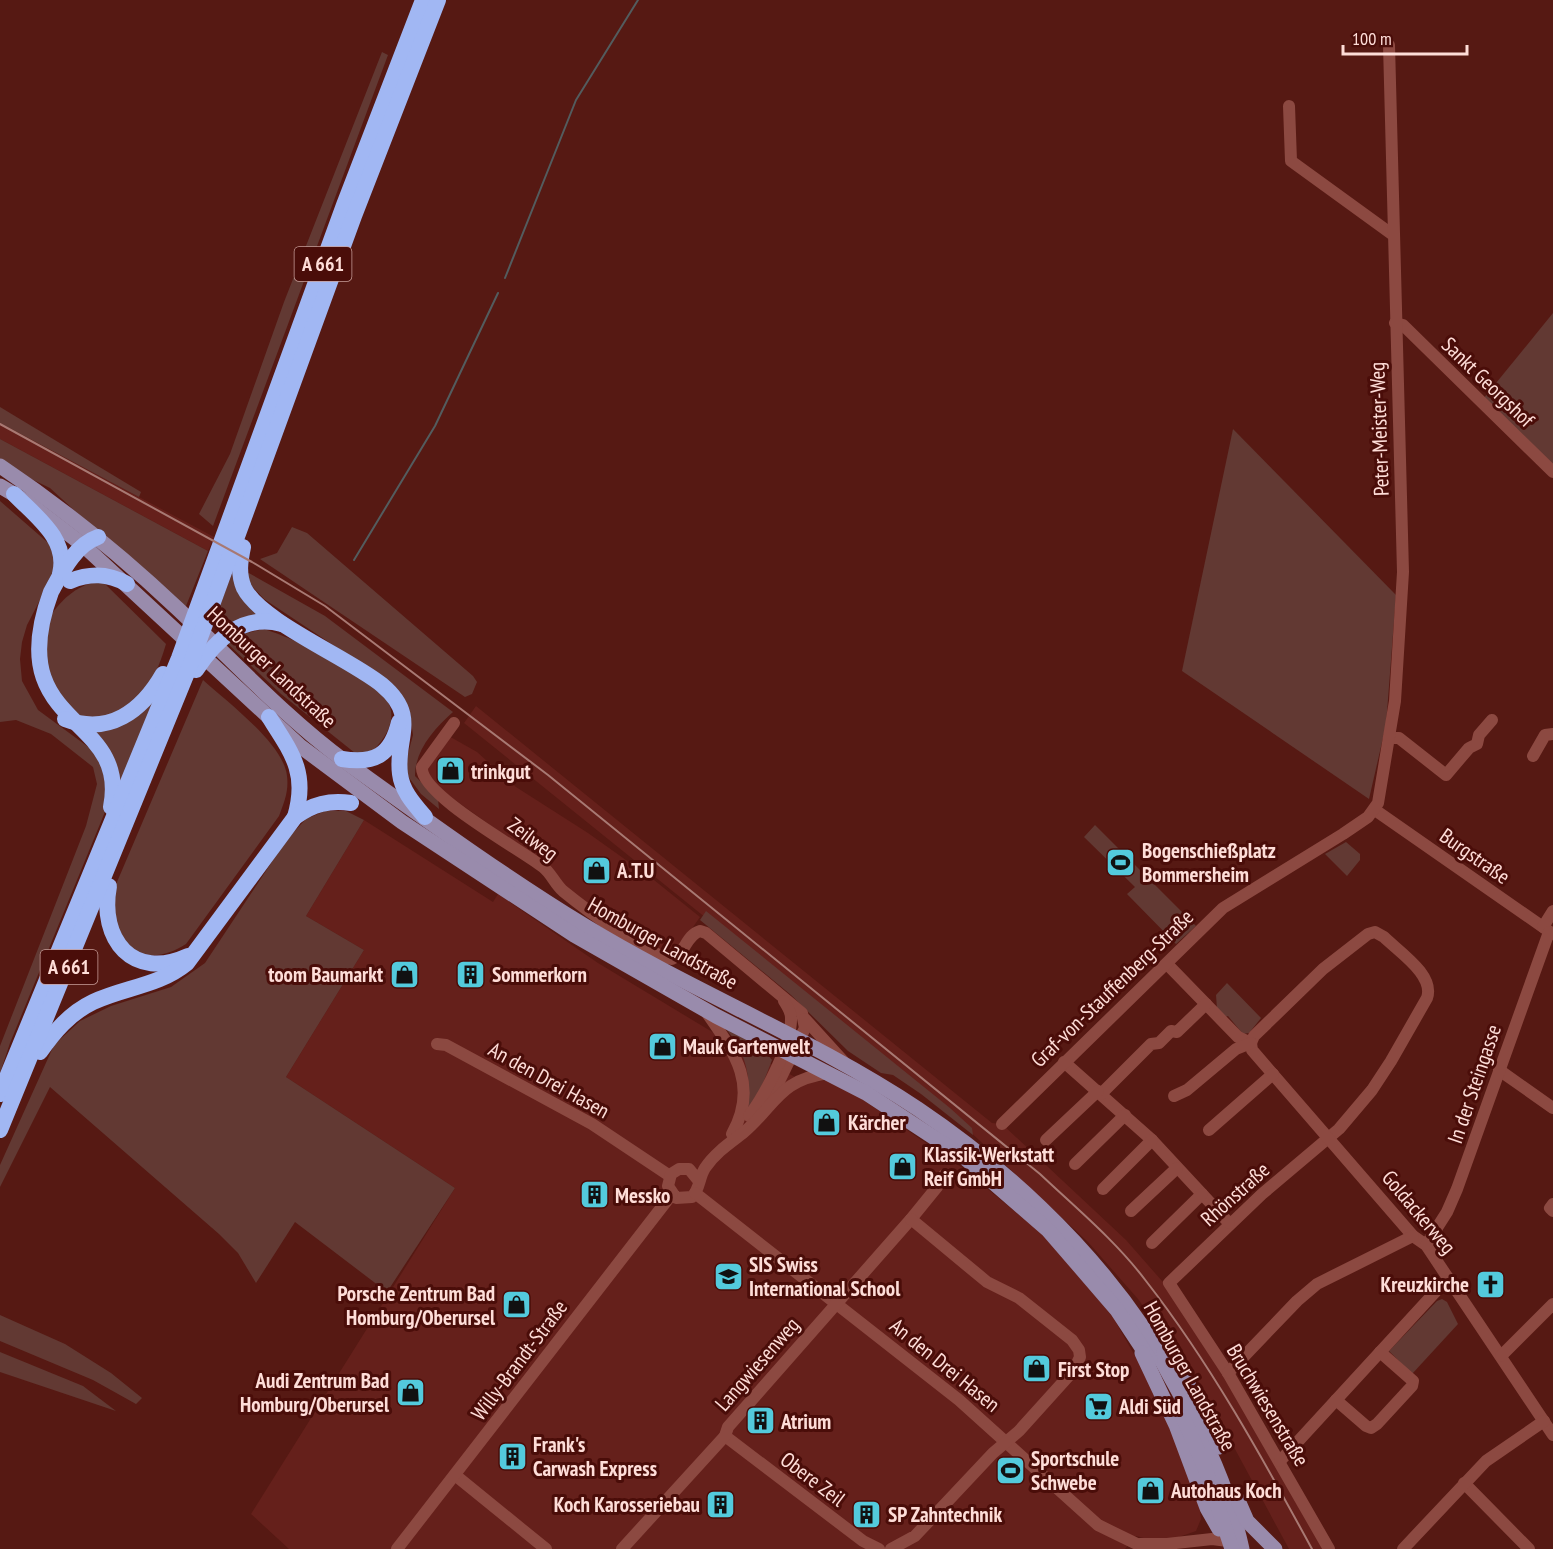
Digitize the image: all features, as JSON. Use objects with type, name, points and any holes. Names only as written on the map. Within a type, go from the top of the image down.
[{"type":"highway","name":"A 661","points":[[0,1094],[105,840],[184,664],[204,612],[229,561],[344,205],[423,0]]},
{"type":"highway","name":"A 661","points":[[237,535],[256,489],[362,194],[438,0]]},
{"type":"highway","points":[[7,490],[56,539],[62,555],[65,579]]},
{"type":"highway","points":[[237,535],[229,561],[252,600],[285,625],[381,684],[397,702],[405,731],[400,775],[410,799],[425,818]]},
{"type":"highway","points":[[90,544],[36,624],[27,652],[30,681],[45,706],[93,747],[110,770],[114,791],[105,840]]},
{"type":"highway","points":[[65,579],[105,575],[127,584]]},
{"type":"highway","name":"A 661","points":[[0,1130],[175,704],[189,632],[204,612]]},
{"type":"highway","points":[[184,664],[210,649],[226,634],[250,623],[268,622],[285,625]]},
{"type":"highway","name":"A 661","points":[[56,715],[88,725],[120,719],[147,700],[184,664]]},
{"type":"highway","points":[[342,759],[368,762],[380,755],[397,732],[400,710]]},
{"type":"highway","points":[[269,717],[296,762],[300,784],[295,817]]},
{"type":"highway","points":[[114,855],[105,910],[111,935],[119,945],[139,960],[164,964],[188,956],[198,948],[295,817],[327,802],[351,803]]},
{"type":"highway","name":"A 661","points":[[22,1078],[59,1028],[80,1010],[106,997],[166,978],[187,963],[198,948]]},
{"type":"main road","name":"Homburger Landstraße","points":[[0,466],[342,759],[585,926],[791,1045],[921,1128],[1006,1191],[1048,1230],[1139,1332]]},
{"type":"main road","name":"Homburger Landstraße","points":[[7,490],[90,544],[127,584],[269,717],[333,772],[402,822],[574,935],[705,1009],[850,1068],[920,1110],[1013,1183],[1089,1258],[1139,1332],[1203,1434],[1219,1509]]},
{"type":"main road","points":[[351,803],[402,822]]},
{"type":"main road","points":[[1139,1332],[1176,1425],[1238,1547]]},
{"type":"main road","points":[[1139,1332],[1176,1365],[1205,1414],[1247,1521],[1248,1536],[1238,1547]]},
{"type":"main road","points":[[1219,1509],[1238,1547]]},
{"type":"main road","points":[[1247,1521],[1275,1549]]},
{"type":"main road","points":[[1238,1547],[1262,1549]]},
{"type":"street","name":"Peter-Meister-Weg","points":[[1375,810],[1389,738],[1397,673],[1403,572],[1389,45]]},
{"type":"street","points":[[1289,106],[1291,161],[1393,235]]},
{"type":"street","name":"Sankt Georgshof","points":[[1395,322],[1403,325],[1553,472]]},
{"type":"street","points":[[1389,738],[1399,738],[1446,775],[1469,748],[1477,744],[1479,735],[1492,720]]},
{"type":"street","name":"Zeilweg","points":[[454,723],[422,767],[423,778],[439,794],[544,868],[564,891],[636,941],[672,959],[694,933],[700,931],[802,1013],[850,1068]]},
{"type":"street","points":[[1533,756],[1545,735],[1553,734]]},
{"type":"street","name":"Burgstraße","points":[[1375,810],[1549,931]]},
{"type":"street","name":"Graf-von-Stauffenberg-Straße","points":[[1002,1124],[1223,908],[1343,834],[1375,810]]},
{"type":"street","name":"In der Steingasse","points":[[1426,1245],[1447,1212],[1457,1189],[1549,931],[1553,911]]},
{"type":"street","name":"Rhönstraße","points":[[1169,1283],[1229,1223],[1330,1137],[1372,1090],[1427,998],[1427,980],[1384,937],[1375,932],[1368,934],[1315,976],[1254,1036],[1251,1043],[1236,1049],[1187,1090],[1174,1096]]},
{"type":"street","points":[[1167,964],[1240,1040],[1251,1043]]},
{"type":"street","points":[[768,1104],[791,1045],[792,1016],[783,1000]]},
{"type":"street","points":[[1046,1140],[1150,1044],[1159,1042],[1171,1031],[1177,1032],[1206,1004]]},
{"type":"street","points":[[705,1009],[730,1044],[744,1082],[742,1112],[732,1134]]},
{"type":"street","points":[[805,1019],[757,1106],[732,1134],[689,1169],[679,1168],[670,1176],[668,1186],[672,1194],[681,1199],[695,1193],[698,1180],[711,1160],[744,1132],[768,1104],[802,1078],[830,1072]]},
{"type":"street","name":"Goldackerweg","points":[[1251,1043],[1252,1050],[1330,1137],[1413,1236],[1426,1245],[1553,1434]]},
{"type":"street","name":"An den Drei Hasen","points":[[437,1044],[446,1045],[592,1124],[670,1176]]},
{"type":"street","points":[[1064,1062],[1152,1140],[1229,1223]]},
{"type":"street","points":[[1499,1070],[1553,1108]]},
{"type":"street","points":[[1209,1130],[1273,1074]]},
{"type":"street","points":[[1075,1164],[1125,1115]]},
{"type":"street","points":[[1103,1189],[1152,1140]]},
{"type":"street","points":[[1131,1211],[1177,1168]]},
{"type":"street","points":[[689,1169],[698,1180]]},
{"type":"street","name":"Langwiesenweg","points":[[621,1549],[725,1436],[728,1427],[911,1219],[944,1176]]},
{"type":"street","name":"An den Drei Hasen","points":[[695,1193],[837,1302],[1007,1441],[1098,1525],[1140,1547],[1212,1539],[1238,1547]]},
{"type":"street","name":"Willy-Brandt-Straße","points":[[397,1549],[672,1194]]},
{"type":"street","points":[[1152,1243],[1202,1194]]},
{"type":"street","points":[[1553,1203],[1550,1208],[1553,1211]]},
{"type":"street","points":[[891,1549],[915,1536],[1074,1370],[1080,1357],[1079,1350],[1072,1340],[1019,1298],[987,1282],[911,1219]]},
{"type":"street","points":[[1228,1373],[1312,1288],[1335,1273],[1413,1236]]},
{"type":"street","points":[[1280,1461],[1450,1280]]},
{"type":"street","name":"Bruchwiesenstraße","points":[[1169,1283],[1228,1373],[1329,1549]]},
{"type":"street","points":[[1501,1356],[1553,1304]]},
{"type":"street","points":[[1336,1400],[1365,1426],[1371,1428],[1391,1409],[1412,1386],[1413,1381],[1380,1352]]},
{"type":"street","points":[[1403,1549],[1493,1455],[1544,1421]]},
{"type":"street","name":"Obere Zeil","points":[[725,1436],[863,1541],[879,1549]]},
{"type":"street","points":[[455,1475],[546,1549]]},
{"type":"street","points":[[1464,1483],[1529,1549]]},
{"type":"street","points":[[1196,1540],[1203,1534],[1219,1509]]},
{"type":"shaded area","points":[[382,52],[388,55],[213,526],[199,514],[230,454],[284,302]]},
{"type":"shaded area","points":[[1553,313],[1553,467],[1483,399]]},
{"type":"shaded area","points":[[0,407],[141,492],[139,497],[0,423]]},
{"type":"shaded area","points":[[0,423],[214,537],[208,551],[0,439]]},
{"type":"shaded area","points":[[1233,429],[1396,595],[1386,725],[1369,799],[1182,671]]},
{"type":"shaded area","points":[[0,439],[208,551],[184,611],[50,488],[0,464]]},
{"type":"shaded area","points":[[0,501],[54,548],[54,573],[27,625],[22,642],[20,659],[22,681],[38,710],[91,749],[106,769],[107,807],[10,1043],[0,1073],[0,1046],[86,826],[97,784],[93,767],[51,734],[16,720],[0,722]]},
{"type":"shaded area","points":[[292,527],[307,533],[473,676],[477,682],[472,694],[465,697],[260,559],[277,553]]},
{"type":"shaded area","points":[[234,568],[264,614],[222,630],[214,622]]},
{"type":"shaded area","points":[[247,572],[325,616],[453,712],[427,741],[416,766],[415,776],[438,799],[439,809],[421,794],[407,775],[405,765],[413,735],[410,714],[336,647],[264,599],[249,583]]},
{"type":"shaded area","points":[[102,581],[166,644],[151,681],[141,696],[128,708],[114,715],[98,718],[79,716],[57,708],[36,641],[47,620],[70,594],[91,583]]},
{"type":"shaded area","points":[[263,629],[311,648],[349,669],[365,680],[387,701],[391,722],[385,736],[370,753],[355,753],[281,694],[228,644],[233,637]]},
{"type":"shaded area","points":[[203,680],[239,711],[276,750],[287,776],[286,797],[279,816],[186,944],[164,954],[144,954],[135,950],[121,935],[112,910],[112,899],[117,882]]},
{"type":"shaded area","points":[[154,701],[120,788],[74,726]]},
{"type":"shaded area","points":[[476,706],[992,1123],[1002,1124],[1126,1240],[1162,1281],[1169,1283],[1329,1549],[1289,1549],[1197,1379],[1138,1299],[1088,1242],[964,1126],[464,723]]},
{"type":"shaded area","points":[[447,735],[477,752],[516,787],[588,833],[654,880],[700,917],[675,953],[667,954],[605,916],[569,890],[539,860],[434,785],[424,767]]},
{"type":"shaded area","points":[[325,811],[346,811],[364,820],[306,916],[364,950],[286,1077],[455,1188],[387,1292],[295,1222],[256,1283],[238,1253],[219,1234],[50,1087],[0,1187],[0,1165],[54,1045],[80,1021],[111,1006],[171,987],[205,963],[287,839],[306,819]]},
{"type":"shaded area","points":[[364,820],[493,902],[498,894],[598,963],[714,1033],[806,1083],[829,1080],[847,1089],[961,1167],[1041,1233],[1099,1299],[1114,1319],[1139,1363],[1170,1427],[1199,1504],[1201,1519],[1196,1531],[1176,1538],[1151,1540],[1136,1536],[1125,1549],[289,1549],[251,1514],[455,1188],[286,1077],[364,950],[306,916]]},
{"type":"shaded area","name":"Bogenschießplatz Bommersheim","points":[[1095,825],[1196,926],[1176,944],[1127,894],[1135,887],[1084,837]]},
{"type":"shaded area","points":[[1346,842],[1360,854],[1360,860],[1347,876],[1325,854]]},
{"type":"shaded area","points":[[706,911],[950,1108],[972,1128],[973,1135],[893,1075],[881,1073],[848,1051],[791,995],[700,920]]},
{"type":"shaded area","points":[[1227,983],[1261,1018],[1249,1033],[1243,1034],[1228,1016],[1225,1017],[1217,1009],[1216,995]]},
{"type":"shaded area","points":[[725,1028],[758,1043],[772,1060],[758,1096],[748,1109],[749,1087],[746,1066],[738,1046]]},
{"type":"shaded area","points":[[1442,1299],[1447,1302],[1458,1324],[1412,1374],[1389,1351],[1437,1301]]},
{"type":"shaded area","points":[[0,1315],[65,1344],[111,1373],[142,1398],[136,1404],[93,1380],[0,1341]]},
{"type":"shaded area","points":[[0,1352],[83,1386],[116,1411],[0,1372]]},
{"type":"waterway","points":[[505,278],[576,100],[638,0]]},
{"type":"waterway","points":[[354,560],[435,426],[498,293]]},
{"type":"railway","points":[[0,424],[252,562],[325,606],[548,775],[1040,1174],[1122,1252],[1169,1312],[1234,1411],[1312,1549]]},
{"type":"place","name":"trinkgut","points":[[450,771]]},
{"type":"place","name":"Bogenschießplatz Bommersheim","points":[[1121,862]]},
{"type":"place","name":"A.T.U","points":[[596,870]]},
{"type":"place","name":"toom Baumarkt","points":[[404,974]]},
{"type":"place","name":"Sommerkorn","points":[[471,974]]},
{"type":"place","name":"Mauk Gartenwelt","points":[[662,1046]]},
{"type":"place","name":"Kärcher","points":[[827,1122]]},
{"type":"place","name":"Klassik-Werkstatt Reif GmbH","points":[[903,1166]]},
{"type":"place","name":"Messko","points":[[594,1195]]},
{"type":"place","name":"SIS Swiss International School","points":[[728,1276]]},
{"type":"place","name":"Kreuzkirche","points":[[1490,1284]]},
{"type":"place","name":"Porsche Zentrum Bad Homburg/Oberursel","points":[[516,1305]]},
{"type":"place","name":"First Stop","points":[[1037,1369]]},
{"type":"place","name":"Audi Zentrum Bad Homburg/Oberursel","points":[[410,1392]]},
{"type":"place","name":"Aldi Süd","points":[[1098,1406]]},
{"type":"place","name":"Atrium","points":[[760,1421]]},
{"type":"place","name":"Frank's Carwash Express","points":[[512,1456]]},
{"type":"place","name":"Sportschule Schwebe","points":[[1010,1470]]},
{"type":"place","name":"Autohaus Koch","points":[[1150,1490]]},
{"type":"place","name":"Koch Karosseriebau","points":[[721,1504]]},
{"type":"place","name":"SP Zahntechnik","points":[[867,1514]]}]
